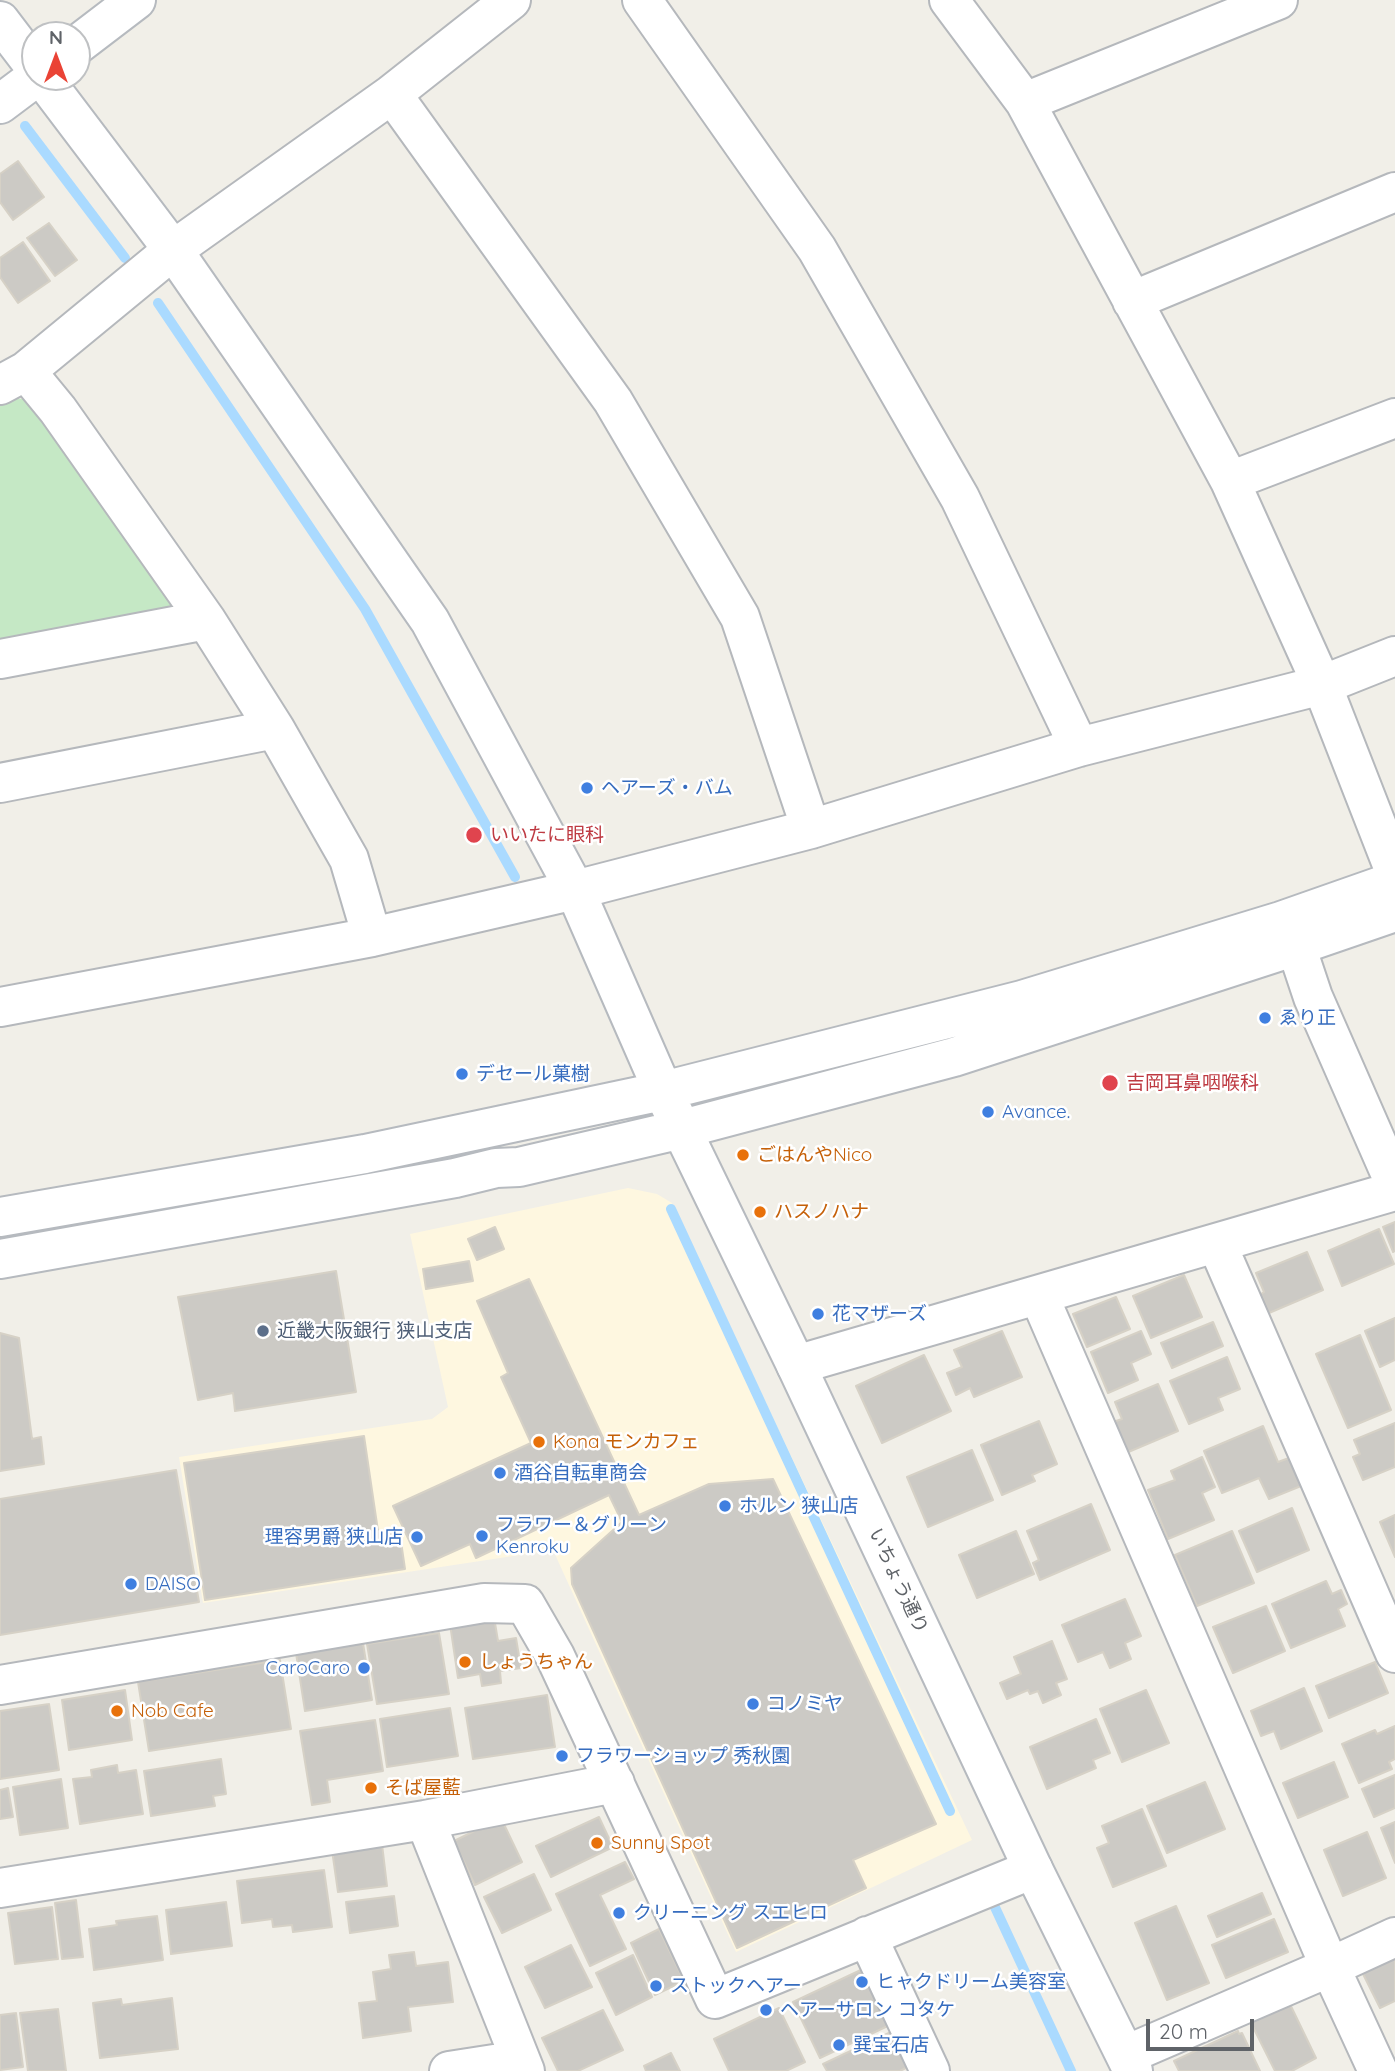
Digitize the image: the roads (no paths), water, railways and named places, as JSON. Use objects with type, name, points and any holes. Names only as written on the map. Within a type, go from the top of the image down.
[{"type":"street","points":[[91,34],[136,0]]},
{"type":"street","points":[[372,937],[349,859],[275,729],[206,620],[58,410],[13,378],[173,250],[392,94],[511,0]]},
{"type":"street","points":[[642,0],[817,249],[960,498],[1079,747]]},
{"type":"street","points":[[949,0],[1024,102],[1230,481],[1322,685],[1395,872]]},
{"type":"street","points":[[1024,102],[1278,0]]},
{"type":"street","points":[[0,21],[21,49]]},
{"type":"street","points":[[0,104],[21,88]]},
{"type":"street","name":"いちょう通り","points":[[53,91],[173,250],[430,621],[575,890],[663,1091],[796,1365],[1033,1869],[1129,2063]]},
{"type":"street","points":[[392,94],[612,401],[740,617],[811,829]]},
{"type":"street","points":[[1132,301],[1395,192]]},
{"type":"street","points":[[1230,481],[1395,418]]},
{"type":"street","points":[[0,659],[206,620]]},
{"type":"street","points":[[0,1007],[372,937],[575,890],[811,829],[1079,747],[1322,685],[1395,656]]},
{"type":"street","points":[[0,783],[275,729]]},
{"type":"street","points":[[0,1217],[365,1154],[663,1091],[1021,1000],[1281,921],[1395,881]]},
{"type":"street","points":[[0,1259],[455,1178],[496,1168],[519,1167],[682,1129],[954,1057],[1395,912]]},
{"type":"street","points":[[1296,946],[1313,997],[1395,1184]]},
{"type":"street","points":[[796,1365],[1395,1191]]},
{"type":"street","points":[[1217,1244],[1395,1653]]},
{"type":"street","points":[[1039,1296],[1330,1967],[1378,2071]]},
{"type":"street","points":[[0,1685],[484,1603],[525,1604],[555,1656],[715,1999],[1033,1869]]},
{"type":"street","points":[[0,1888],[425,1820],[615,1783]]},
{"type":"street","points":[[425,1820],[522,2066],[449,2071]]},
{"type":"street","points":[[867,1936],[930,2071]]},
{"type":"street","points":[[1129,2063],[1395,1937]]},
{"type":"waterway","points":[[25,126],[125,258]]},
{"type":"waterway","points":[[158,303],[365,609],[515,877]]},
{"type":"waterway","points":[[671,1209],[950,1811]]},
{"type":"waterway","points":[[993,1903],[1071,2071]]},
{"type":"place","name":"ヘアーズ・バム","points":[[587,788]]},
{"type":"place","name":"いいたに眼科","points":[[474,835]]},
{"type":"place","name":"ゑり正","points":[[1265,1018]]},
{"type":"place","name":"デセール菓樹","points":[[462,1074]]},
{"type":"place","name":"吉岡耳鼻咽喉科","points":[[1110,1083]]},
{"type":"place","name":"Avance.","points":[[988,1112]]},
{"type":"place","name":"ごはんやNico","points":[[743,1155]]},
{"type":"place","name":"ハスノハナ","points":[[760,1212]]},
{"type":"place","name":"花マザーズ","points":[[818,1314]]},
{"type":"place","name":"近畿大阪銀行 狭山支店","points":[[263,1331]]},
{"type":"place","name":"Kona モンカフェ","points":[[539,1442]]},
{"type":"place","name":"酒谷自転車商会","points":[[500,1473]]},
{"type":"place","name":"ホルン 狭山店","points":[[725,1506]]},
{"type":"place","name":"フラワー＆グリーン Kenroku","points":[[482,1536]]},
{"type":"place","name":"理容男爵 狭山店","points":[[417,1537]]},
{"type":"place","name":"DAISO","points":[[131,1584]]},
{"type":"place","name":"しょうちゃん","points":[[465,1662]]},
{"type":"place","name":"CaroCaro","points":[[364,1668]]},
{"type":"place","name":"コノミヤ","points":[[753,1704]]},
{"type":"place","name":"Nob Cafe","points":[[117,1711]]},
{"type":"place","name":"フラワーショップ 秀秋園","points":[[562,1756]]},
{"type":"place","name":"そば屋藍","points":[[371,1788]]},
{"type":"place","name":"Sunny Spot","points":[[597,1843]]},
{"type":"place","name":"クリーニング スエヒロ","points":[[619,1913]]},
{"type":"place","name":"ヒャクドリーム美容室","points":[[862,1982]]},
{"type":"place","name":"ストックヘアー","points":[[656,1986]]},
{"type":"place","name":"ヘアーサロン コタケ","points":[[766,2010]]},
{"type":"place","name":"巽宝石店","points":[[839,2045]]}]
